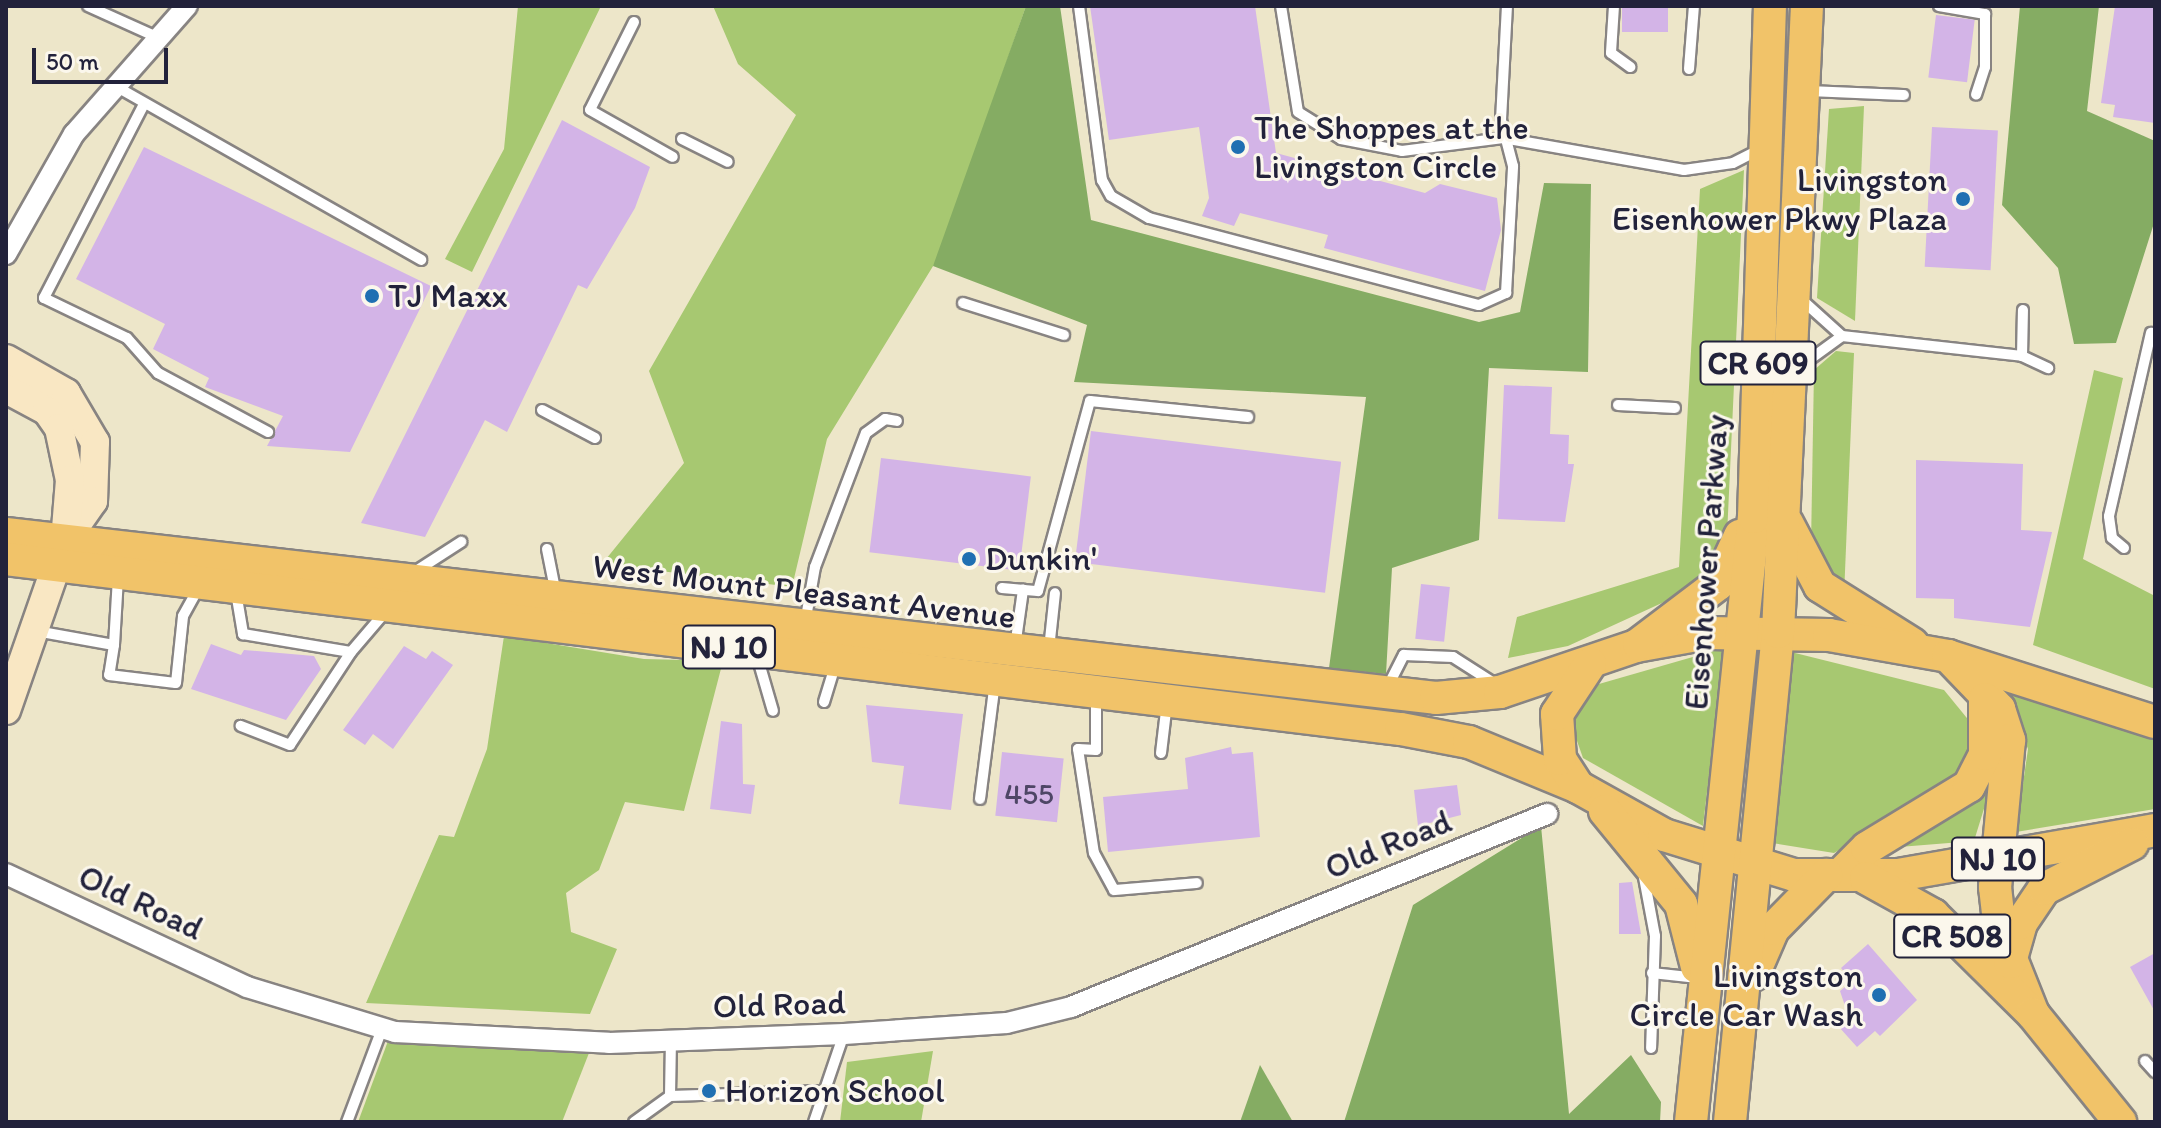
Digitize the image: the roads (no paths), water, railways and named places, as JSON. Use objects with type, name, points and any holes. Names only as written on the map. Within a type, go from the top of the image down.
[{"type":"main road","name":"Eisenhower Parkway","points":[[1730,1122],[1743,1004],[1751,867],[1778,632],[1769,518],[1763,147],[1770,6]]},
{"type":"main road","name":"Eisenhower Parkway","points":[[1691,1122],[1741,632],[1769,518],[1790,375],[1807,6]]},
{"type":"main road","points":[[1636,646],[1718,584],[1769,518],[1820,586],[1933,653]]},
{"type":"main road","name":"West Mount Pleasant Avenue","points":[[6,531],[117,573],[235,587],[557,600],[1384,694],[1436,698],[1505,690],[1590,664]]},
{"type":"main road","name":"West Mount Pleasant Avenue","points":[[6,559],[54,548],[396,593],[755,651],[1167,701],[1469,742],[1584,790]]},
{"type":"main road","name":"NJ 10","points":[[1590,664],[1636,646],[1741,632],[1778,632],[1933,653],[2155,722]]},
{"type":"main road","name":"CR 508","points":[[1933,653],[1999,709],[2009,740],[1998,859],[2000,931],[2033,1014]]},
{"type":"main road","points":[[1590,664],[1557,714],[1560,759],[1643,854],[1681,904],[1702,992]]},
{"type":"main road","points":[[1743,1004],[1773,929],[1842,875],[1867,848],[1969,786],[1985,754],[1985,699]]},
{"type":"main road","name":"NJ 10","points":[[1584,790],[1719,856],[1751,867],[1842,875],[1998,859],[2155,831]]},
{"type":"main road","points":[[2010,962],[2021,923],[2044,889],[2155,831]]},
{"type":"main road","name":"CR 508","points":[[1842,875],[1933,915],[2033,1014],[2120,1122]]},
{"type":"street","points":[[6,254],[49,171],[187,6]]},
{"type":"street","points":[[6,359],[66,393],[95,442],[93,501],[54,548]]},
{"type":"street","points":[[6,389],[47,411],[66,443],[54,548],[34,631],[6,710]]},
{"type":"street","name":"Old Road","points":[[6,874],[247,987],[382,1029],[671,1040],[844,1034],[1007,1023],[1071,1007],[1547,814]]},
{"type":"lane","points":[[88,6],[159,38]]},
{"type":"lane","points":[[1079,6],[1102,180],[1111,196],[1149,218],[1479,305],[1495,303],[1506,293],[1513,213],[1513,166],[1503,138],[1507,6]]},
{"type":"lane","points":[[1281,6],[1298,112],[1341,139],[1402,151],[1503,138],[1684,170],[1733,163],[1763,147]]},
{"type":"lane","points":[[1614,6],[1611,53],[1630,67]]},
{"type":"lane","points":[[1689,69],[1694,6]]},
{"type":"lane","points":[[1939,6],[1985,14],[1984,77],[1976,95]]},
{"type":"lane","points":[[634,22],[590,110],[673,157]]},
{"type":"lane","points":[[117,87],[143,106],[421,260]]},
{"type":"lane","points":[[1802,91],[1904,95]]},
{"type":"lane","points":[[143,106],[44,298],[127,338],[158,373],[268,432]]},
{"type":"lane","points":[[682,139],[728,162]]},
{"type":"lane","points":[[1793,289],[1842,336],[2022,356],[2048,368]]},
{"type":"lane","points":[[963,303],[1064,335]]},
{"type":"lane","points":[[2022,356],[2023,310]]},
{"type":"lane","points":[[2124,548],[2112,538],[2109,516],[2151,333]]},
{"type":"lane","points":[[1790,375],[1842,336]]},
{"type":"lane","points":[[1002,588],[1038,591],[1090,401],[1248,417]]},
{"type":"lane","points":[[1618,405],[1675,408]]},
{"type":"lane","points":[[542,410],[595,438]]},
{"type":"lane","points":[[804,629],[815,567],[866,433],[885,419],[897,421]]},
{"type":"lane","points":[[241,726],[290,745],[351,652],[396,593],[461,542]]},
{"type":"lane","points":[[547,549],[557,600]]},
{"type":"lane","points":[[117,573],[120,608],[109,675],[176,683],[183,616],[202,582]]},
{"type":"lane","points":[[235,587],[243,634],[351,652]]},
{"type":"lane","points":[[1014,654],[1023,590]]},
{"type":"lane","points":[[1048,658],[1055,593]]},
{"type":"lane","points":[[34,631],[114,645]]},
{"type":"lane","points":[[755,651],[773,711]]},
{"type":"lane","points":[[1384,694],[1404,655],[1453,657],[1505,690]]},
{"type":"lane","points":[[824,702],[837,661]]},
{"type":"lane","points":[[980,799],[995,680]]},
{"type":"lane","points":[[1096,692],[1096,750],[1078,749],[1094,853],[1114,890],[1197,883]]},
{"type":"lane","points":[[1161,753],[1167,701]]},
{"type":"lane","points":[[1643,854],[1653,907],[1651,1048]]},
{"type":"lane","points":[[1652,973],[1702,992]]},
{"type":"lane","points":[[347,1122],[382,1029]]},
{"type":"lane","points":[[814,1122],[844,1034]]},
{"type":"lane","points":[[670,1096],[671,1040]]},
{"type":"lane","points":[[2145,1061],[2155,1072]]},
{"type":"lane","points":[[634,1122],[670,1096],[824,1091]]},
{"type":"place","name":"The Shoppes at the Livingston Circle","points":[[1238,147]]},
{"type":"place","name":"Livingston Eisenhower Pkwy Plaza","points":[[1963,199]]},
{"type":"place","name":"TJ Maxx","points":[[372,296]]},
{"type":"place","name":"Dunkin'","points":[[969,559]]},
{"type":"place","name":"Livingston Circle Car Wash","points":[[1879,995]]},
{"type":"place","name":"Horizon School","points":[[709,1091]]}]
